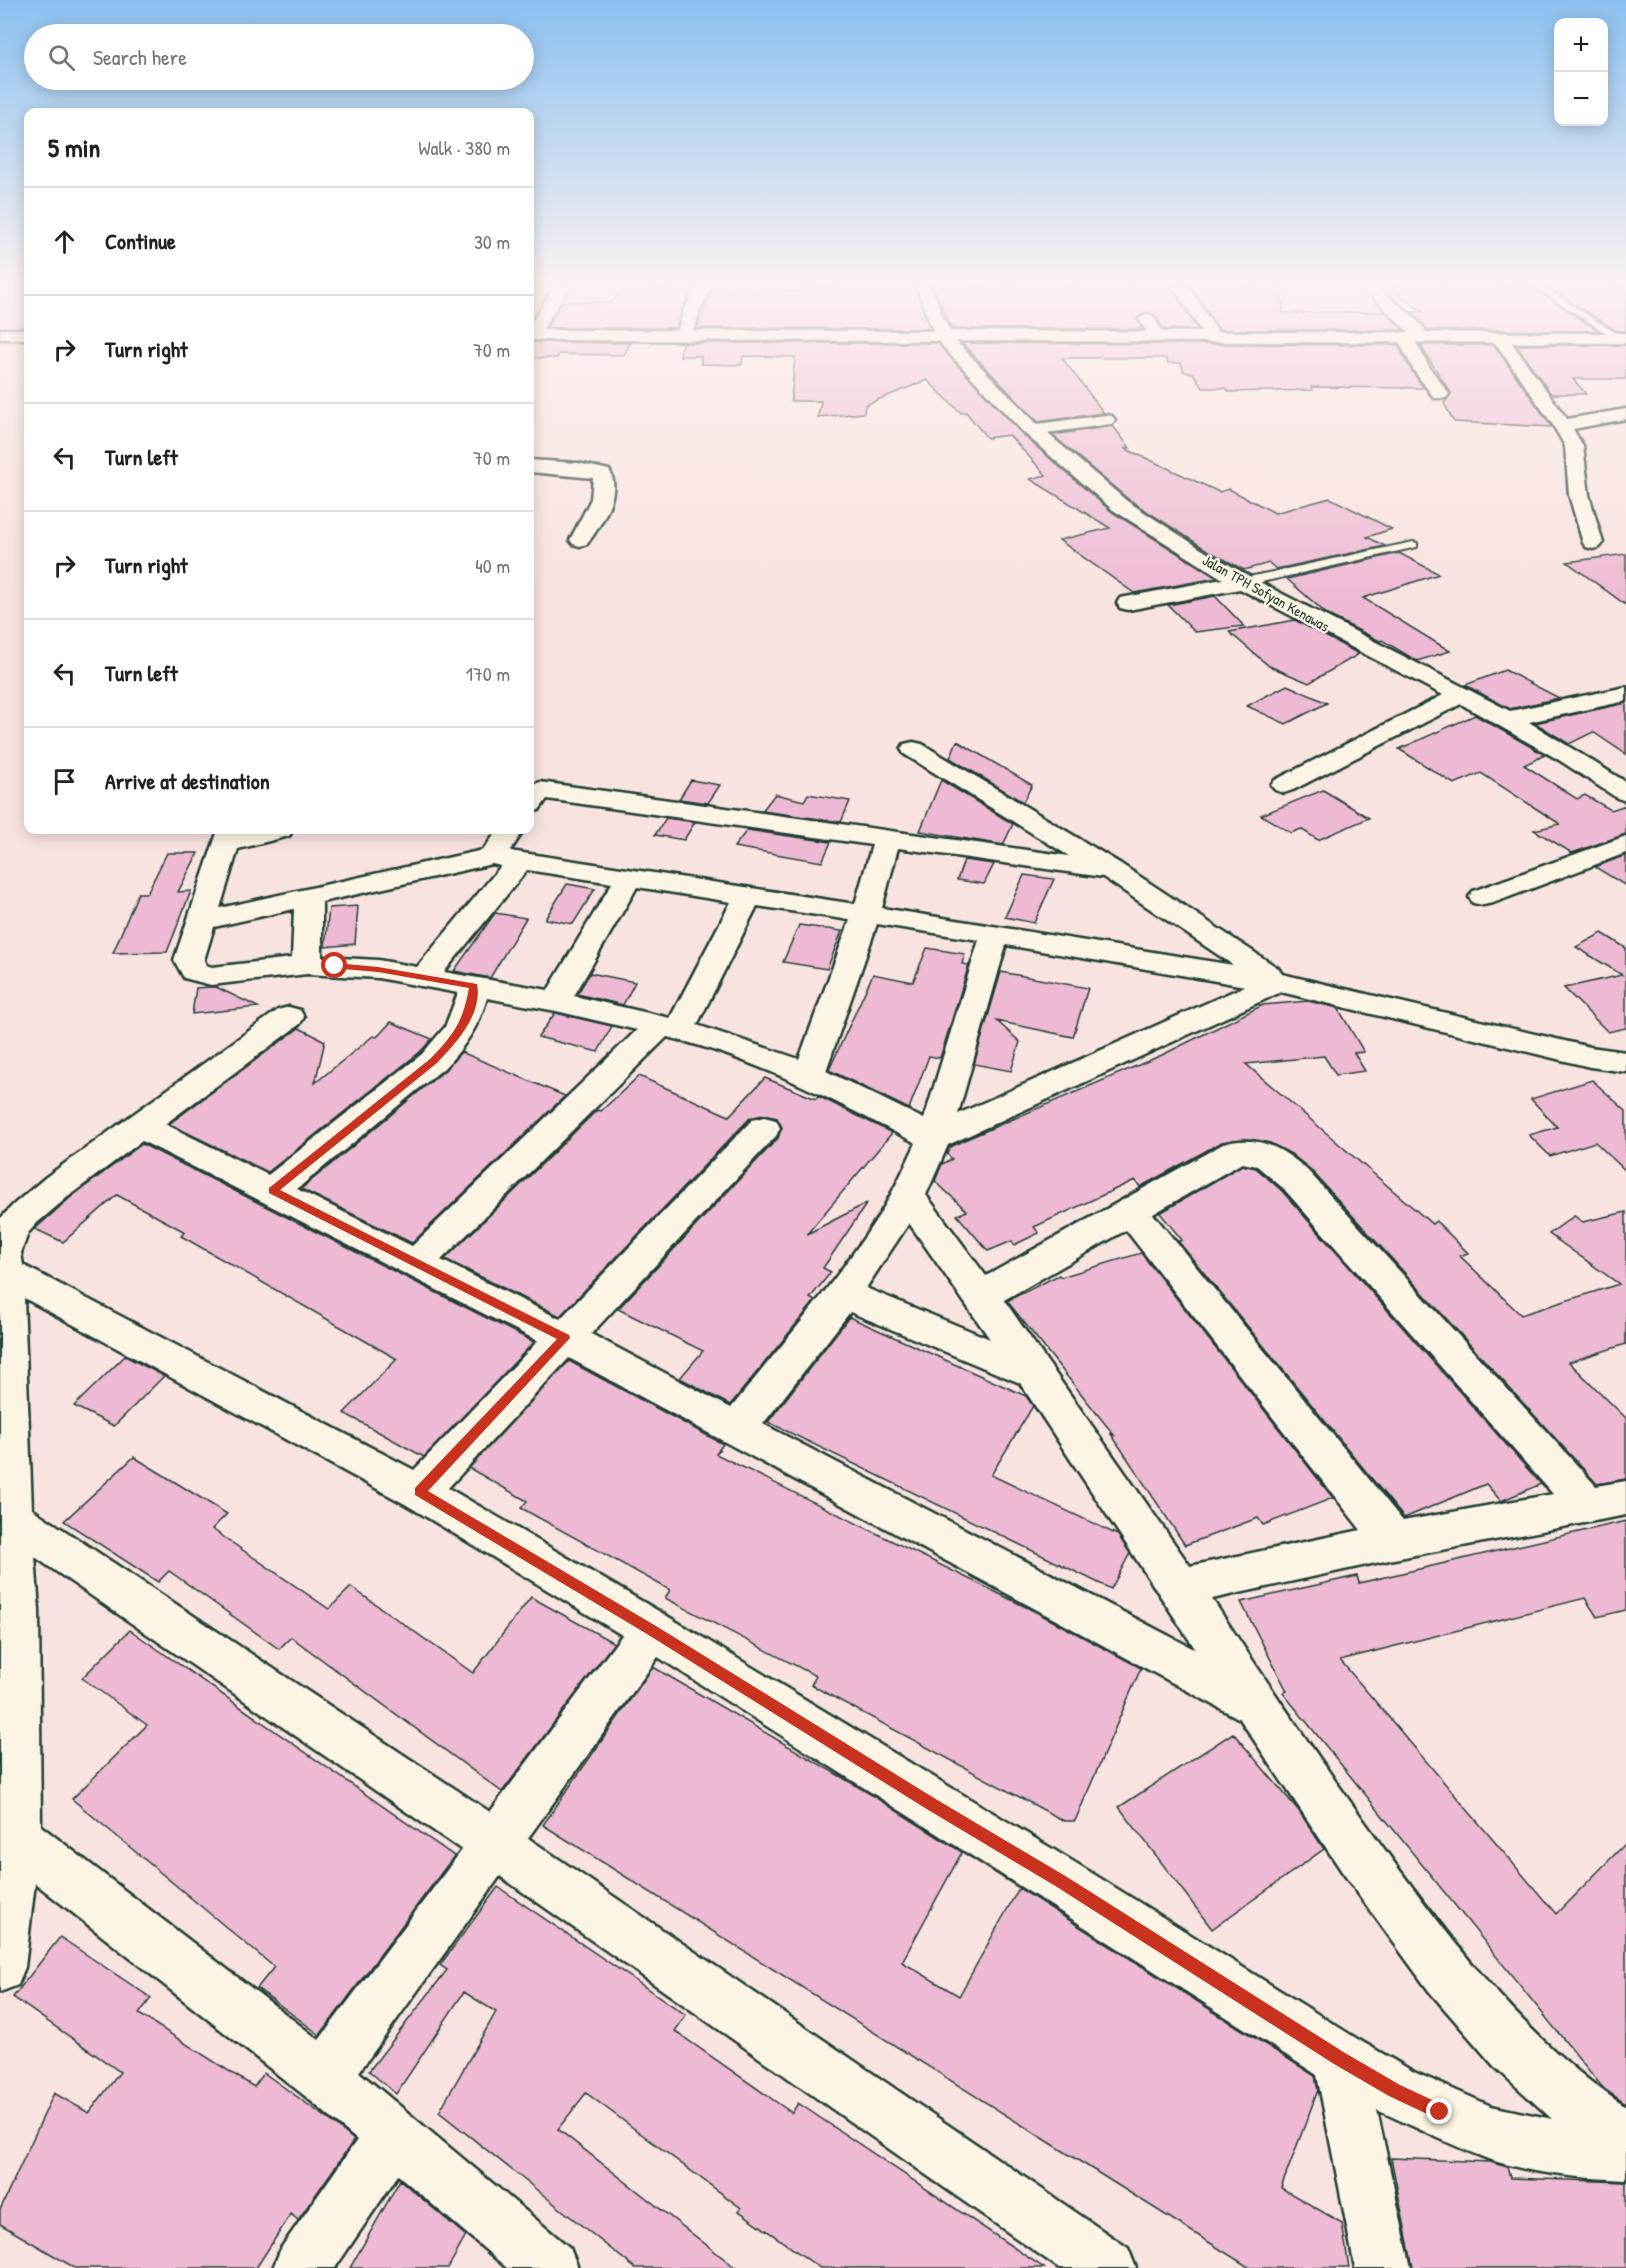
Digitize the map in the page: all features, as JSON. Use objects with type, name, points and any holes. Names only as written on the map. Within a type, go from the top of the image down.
[{"type":"street","name":"Jalan TPH Sofyan Kenawas","points":[[995,392],[1031,430],[1079,473],[1137,518],[1244,582],[1343,636],[1507,719],[1626,793]]},
{"type":"street","points":[[1538,392],[1562,425],[1577,458],[1579,495],[1593,543]]},
{"type":"street","points":[[1562,425],[1626,414]]},
{"type":"street","points":[[1031,430],[1106,420]]},
{"type":"street","points":[[534,466],[578,469],[602,474],[600,502],[580,540]]},
{"type":"street","points":[[1128,603],[1244,582]]},
{"type":"street","points":[[1507,719],[1626,694]]},
{"type":"street","points":[[1284,785],[1461,695]]},
{"type":"street","points":[[913,749],[1111,870],[1278,982]]},
{"type":"street","points":[[534,794],[887,838],[1111,870]]},
{"type":"street","points":[[250,834],[228,837],[189,960],[194,971],[211,976],[307,965],[378,969],[556,1001],[670,1028],[809,1075],[934,1138]]},
{"type":"street","points":[[492,856],[508,834]]},
{"type":"street","points":[[809,1075],[866,915],[887,838]]},
{"type":"street","points":[[1483,897],[1626,844]]},
{"type":"street","points":[[201,921],[492,856],[995,934],[1278,982],[1590,1057],[1626,1062]]},
{"type":"street","points":[[424,977],[520,860]]},
{"type":"street","points":[[556,1001],[629,878]]},
{"type":"street","points":[[416,1263],[670,1028],[748,896]]},
{"type":"street","points":[[307,965],[308,897]]},
{"type":"street","points":[[737,1430],[843,1294],[908,1197],[934,1138],[995,934]]},
{"type":"street","points":[[934,1138],[1278,982]]},
{"type":"street","points":[[273,1190],[434,1061],[453,1041],[465,1023],[474,986]]},
{"type":"street","points":[[0,1967],[16,1838],[18,1610],[6,1365],[6,1272],[3,1253],[13,1227],[58,1186],[289,1017]]},
{"type":"street","points":[[140,1126],[273,1190],[565,1338],[1253,1703]]},
{"type":"street","points":[[419,1492],[764,1128]]},
{"type":"street","points":[[981,1296],[1235,1152],[1257,1151],[1278,1163],[1608,1502]]},
{"type":"street","points":[[908,1197],[981,1296],[1180,1587],[1253,1703],[1385,1892],[1466,1994],[1552,2085],[1626,2139]]},
{"type":"street","points":[[1130,1210],[1394,1541]]},
{"type":"street","points":[[6,1272],[419,1492],[652,1630],[930,1803],[1062,1882],[1340,2059],[1395,2091],[1489,2132],[1532,2143],[1588,2151],[1626,2153]]},
{"type":"street","points":[[843,1294],[1032,1372]]},
{"type":"street","points":[[1180,1587],[1394,1541],[1608,1502]]},
{"type":"street","points":[[12,1518],[495,1844],[1108,2268]]},
{"type":"street","points":[[324,2077],[652,1630]]},
{"type":"street","points":[[16,1838],[324,2077],[550,2268]]},
{"type":"street","points":[[1340,2059],[1383,2268]]},
{"type":"street","points":[[301,2268],[394,2134]]},
{"type":"lane","points":[[1244,582],[1413,545]]},
{"type":"building","points":[[792,392],[898,392],[865,405],[864,413],[818,417],[821,401],[791,401]]},
{"type":"building","points":[[939,392],[983,392],[1024,436],[1112,512],[1217,578],[1134,593],[1059,540],[1110,528],[1030,479],[1046,475],[1009,435],[987,438],[966,412],[961,413]]},
{"type":"building","points":[[1009,392],[1088,392],[1104,413],[1038,422]]},
{"type":"building","points":[[1527,392],[1552,427],[1454,422],[1444,403],[1451,393]]},
{"type":"building","points":[[1549,392],[1584,392],[1586,394],[1551,394]]},
{"type":"building","points":[[1113,426],[1130,448],[1124,448],[1219,492],[1229,489],[1275,513],[1330,498],[1392,529],[1367,537],[1385,546],[1276,569],[1269,563],[1244,570],[1207,550],[1128,499],[1052,435]]},
{"type":"building","points":[[1399,553],[1439,574],[1363,598],[1450,651],[1417,661],[1382,640],[1328,615],[1287,579]]},
{"type":"building","points":[[1626,554],[1626,605],[1567,562]]},
{"type":"building","points":[[1215,596],[1244,626],[1195,632],[1168,605]]},
{"type":"building","points":[[1295,620],[1359,654],[1309,683],[1269,666],[1229,632]]},
{"type":"building","points":[[1505,670],[1559,698],[1510,709],[1465,685]]},
{"type":"building","points":[[1287,685],[1327,703],[1286,724],[1247,706]]},
{"type":"building","points":[[1626,703],[1626,754],[1593,732],[1569,744],[1535,723]]},
{"type":"building","points":[[1475,715],[1545,755],[1524,765],[1577,799],[1585,795],[1611,810],[1626,805],[1626,834],[1572,853],[1534,830],[1560,824],[1481,773],[1454,784],[1399,749]]},
{"type":"building","points":[[957,741],[1032,785],[1023,802],[950,758]]},
{"type":"building","points":[[691,780],[720,785],[708,803],[679,799]]},
{"type":"building","points":[[941,780],[1013,824],[1003,845],[920,831]]},
{"type":"building","points":[[1323,790],[1369,818],[1318,840],[1301,829],[1291,833],[1261,815]]},
{"type":"building","points":[[775,794],[804,801],[808,794],[850,801],[841,822],[762,811]]},
{"type":"building","points":[[666,818],[695,822],[684,840],[655,835]]},
{"type":"building","points":[[747,830],[831,842],[822,862],[734,847]]},
{"type":"building","points":[[167,853],[198,853],[178,892],[191,891],[167,952],[113,953],[138,893],[147,893]]},
{"type":"building","points":[[1626,855],[1626,886],[1595,867]]},
{"type":"building","points":[[964,860],[994,864],[984,884],[957,880]]},
{"type":"building","points":[[1024,875],[1054,879],[1034,923],[1005,917]]},
{"type":"building","points":[[567,884],[595,889],[573,924],[545,919]]},
{"type":"building","points":[[358,906],[355,944],[325,947],[329,908]]},
{"type":"building","points":[[495,913],[526,918],[490,978],[454,971]]},
{"type":"building","points":[[799,925],[842,931],[827,969],[783,962]]},
{"type":"building","points":[[1602,933],[1626,948],[1626,1028],[1608,1032],[1564,988],[1622,975],[1576,947]]},
{"type":"building","points":[[927,948],[965,954],[962,964],[969,965],[940,1058],[929,1056],[909,1109],[829,1070],[873,974],[913,982]]},
{"type":"building","points":[[1001,972],[1088,988],[1073,1037],[997,1021],[1020,1042],[1011,1071],[974,1064]]},
{"type":"building","points":[[590,973],[635,982],[623,1005],[577,994]]},
{"type":"building","points":[[216,987],[258,1007],[192,1014],[196,988]]},
{"type":"building","points":[[1308,1001],[1338,1008],[1364,1052],[1354,1053],[1365,1071],[1336,1075],[1324,1056],[1246,1064],[1432,1224],[1436,1221],[1468,1253],[1460,1256],[1521,1315],[1619,1284],[1549,1234],[1574,1216],[1583,1222],[1626,1212],[1626,1344],[1569,1362],[1626,1418],[1626,1479],[1597,1484],[1310,1169],[1291,1154],[1270,1143],[1247,1139],[1222,1142],[1140,1187],[1135,1180],[1034,1227],[1039,1233],[1014,1245],[1012,1241],[988,1251],[957,1215],[967,1211],[935,1181],[942,1164],[952,1159],[947,1154],[949,1148],[962,1141],[1162,1055],[1263,1005]]},
{"type":"building","points":[[555,1013],[612,1026],[598,1052],[538,1037]]},
{"type":"building","points":[[391,1022],[432,1039],[420,1052],[268,1172],[169,1124],[299,1028],[325,1041],[315,1083],[373,1036],[377,1037]]},
{"type":"building","points":[[461,1052],[565,1096],[412,1243],[301,1189],[445,1070]]},
{"type":"building","points":[[639,1076],[729,1116],[765,1078],[816,1099],[818,1096],[892,1133],[807,1234],[867,1203],[823,1268],[831,1272],[810,1298],[815,1301],[730,1405],[680,1378],[703,1351],[618,1309],[778,1138],[782,1127],[777,1118],[763,1115],[750,1118],[560,1316],[445,1259],[597,1110],[601,1111]]},
{"type":"building","points":[[1592,1080],[1626,1111],[1626,1171],[1595,1142],[1550,1156],[1529,1135],[1557,1127],[1531,1099]]},
{"type":"building","points":[[142,1144],[534,1342],[424,1457],[344,1413],[397,1359],[181,1236],[185,1232],[117,1195],[63,1242],[35,1229],[71,1197]]},
{"type":"building","points":[[1242,1165],[1256,1168],[1282,1191],[1541,1484],[1501,1501],[1486,1484],[1404,1518],[1178,1241],[1182,1240],[1160,1213]]},
{"type":"building","points":[[1141,1253],[1333,1498],[1263,1525],[1258,1518],[1185,1545],[1111,1434],[1114,1435],[1007,1301],[1059,1275],[1061,1277]]},
{"type":"building","points":[[849,1317],[1026,1396],[1033,1406],[991,1475],[1118,1535],[1130,1553],[1111,1589],[768,1422]]},
{"type":"building","points":[[125,1356],[164,1376],[114,1426],[74,1406]]},
{"type":"building","points":[[569,1361],[723,1444],[716,1454],[1036,1612],[1141,1668],[1075,1821],[1064,1821],[811,1685],[816,1676],[665,1598],[670,1590],[521,1508],[527,1501],[469,1468]]},
{"type":"building","points":[[134,1457],[227,1514],[212,1529],[329,1609],[351,1587],[473,1673],[531,1597],[614,1643],[502,1792],[291,1637],[279,1649],[169,1571],[158,1582],[64,1521]]},
{"type":"building","points":[[1626,1521],[1626,1610],[1597,1617],[1585,1598],[1340,1660],[1556,1914],[1626,1843],[1626,2104],[1603,2088],[1283,1693],[1287,1691],[1241,1602],[1357,1576],[1359,1583]]},
{"type":"building","points":[[130,1630],[454,1856],[320,2035],[257,1988],[274,1967],[72,1799],[147,1725],[82,1678]]},
{"type":"building","points":[[653,1667],[867,1792],[962,1852],[902,1962],[959,1996],[1019,1888],[1315,2076],[1318,2090],[1281,2188],[1342,2223],[1349,2268],[1250,2268],[543,1825]]},
{"type":"building","points":[[1233,1733],[1299,1811],[1324,1849],[1212,1929],[1119,1807]]},
{"type":"building","points":[[498,1887],[686,2015],[675,2031],[792,2113],[798,2103],[1044,2268],[820,2268],[739,2211],[741,2208],[586,2093],[558,2129],[736,2268],[635,2268],[439,2112],[496,2012],[464,1992],[396,2094],[369,2071],[447,1970],[440,1965]]},
{"type":"building","points":[[60,1937],[151,1998],[139,2014],[254,2087],[264,2073],[354,2140],[298,2220],[291,2214],[256,2268],[75,2268],[0,2224],[0,2210],[54,2093],[89,2113],[120,2072],[13,1997]]},
{"type":"building","points":[[1391,2158],[1490,2162],[1507,2167],[1510,2178],[1626,2182],[1626,2268],[1413,2268]]},
{"type":"building","points":[[400,2180],[466,2236],[448,2268],[350,2268]]},
{"type":"route","points":[[335,966],[378,969],[474,986],[470,1006],[465,1023],[453,1041],[434,1061],[273,1190],[565,1338],[419,1492],[652,1630],[930,1803],[1062,1882],[1340,2059],[1395,2091],[1440,2112]]}]
